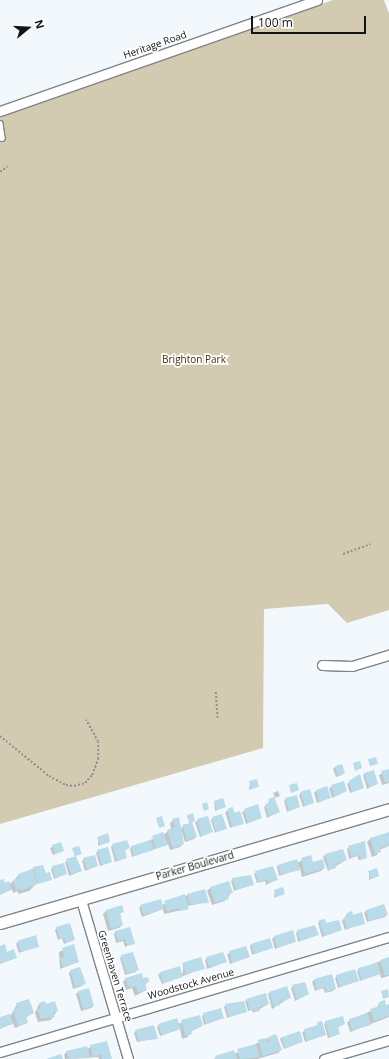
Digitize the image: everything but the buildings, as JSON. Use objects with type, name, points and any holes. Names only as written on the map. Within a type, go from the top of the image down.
[{"type":"street","name":"Heritage Road","points":[[0,111],[317,0]]},
{"type":"street","points":[[322,665],[352,666],[389,655]]},
{"type":"street","name":"Parker Boulevard","points":[[0,923],[389,809]]},
{"type":"street","name":"Greenhaven Terrace","points":[[81,900],[128,1059]]},
{"type":"street","name":"Woodstock Avenue","points":[[2,1054],[116,1018],[389,937]]},
{"type":"street","points":[[324,1059],[389,1040]]},
{"type":"lane","points":[[0,123],[1,138]]},
{"type":"path","points":[[0,172],[7,167]]},
{"type":"path","points":[[344,554],[370,544]]},
{"type":"path","points":[[216,692],[218,718]]},
{"type":"path","points":[[0,736],[49,776],[66,785],[74,786],[85,783],[92,775],[98,759],[98,742],[86,720]]},
{"type":"green space","name":"Brighton Park","points":[[333,0],[384,0],[389,14],[389,610],[347,623],[328,604],[264,609],[263,748],[0,824],[0,116]]}]
